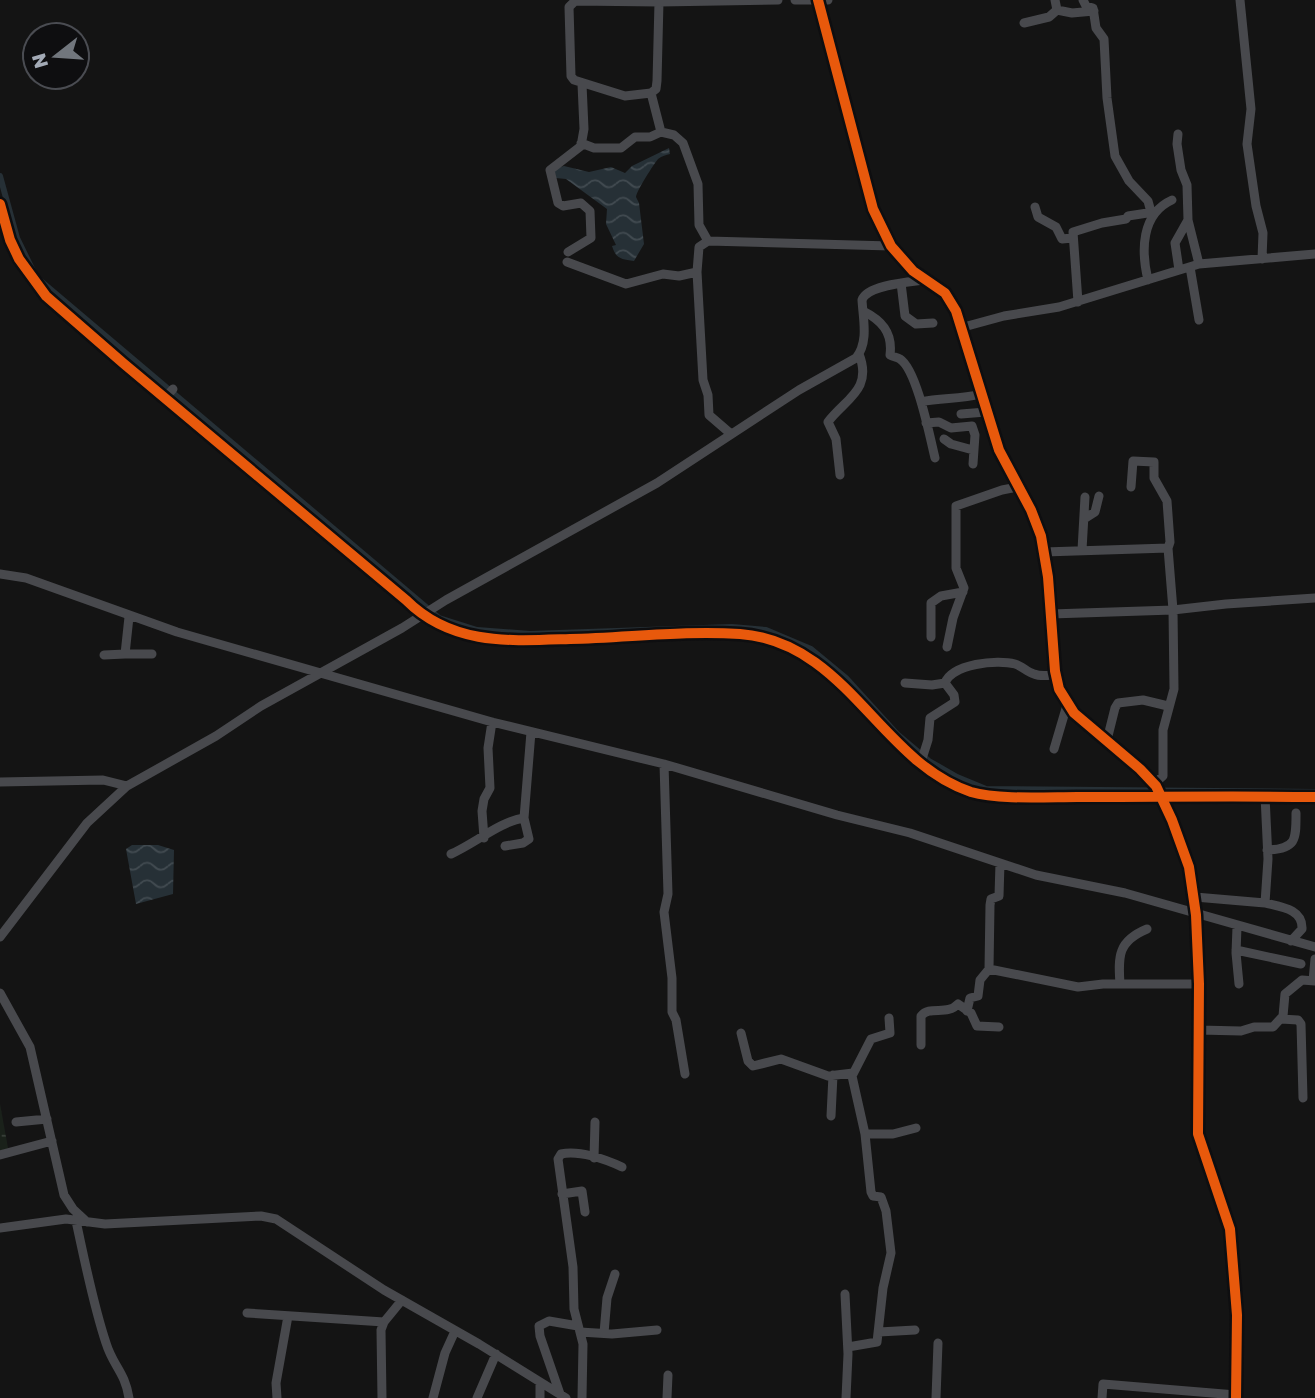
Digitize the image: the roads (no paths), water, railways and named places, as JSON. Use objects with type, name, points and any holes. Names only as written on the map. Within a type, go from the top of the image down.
[{"type":"street","points":[[659,1],[656,89],[651,93],[625,96],[582,84],[571,76],[570,4],[575,1],[778,0]]},
{"type":"street","points":[[794,0],[828,0]]},
{"type":"street","points":[[818,0],[869,198],[891,246],[913,271],[949,298],[1004,462],[1036,522],[1044,552],[1059,689],[1067,705],[1158,791],[1189,867],[1195,897],[1199,984],[1198,1134],[1230,1229],[1237,1315],[1236,1396],[1148,1393],[1103,1384],[1102,1398]]},
{"type":"street","points":[[1240,0],[1251,109],[1247,144],[1256,206],[1263,233],[1262,259]]},
{"type":"street","points":[[1085,3],[1100,1]]},
{"type":"street","points":[[1085,3],[1095,11],[1096,26],[1104,38],[1107,98],[1115,156],[1129,181],[1148,201],[1153,212]]},
{"type":"street","points":[[1024,23],[1049,17],[1056,5],[1072,13],[1095,11]]},
{"type":"street","points":[[582,84],[584,128],[581,146],[550,170],[558,203],[581,203],[590,211],[591,238],[568,257],[625,284],[663,274],[679,276],[697,272]]},
{"type":"street","points":[[651,93],[661,132]]},
{"type":"street","points":[[581,143],[594,148],[621,148],[635,137],[650,137],[661,132],[674,135],[682,143],[699,189],[699,225],[708,241]]},
{"type":"street","points":[[1178,134],[1181,170],[1187,186],[1199,320]]},
{"type":"street","points":[[1148,280],[1144,265],[1145,234],[1153,212],[1172,200]]},
{"type":"street","points":[[0,204],[10,240],[19,259],[46,296],[169,394],[250,467],[424,614],[466,634],[487,639],[535,642],[725,634],[769,639],[789,646],[825,670],[921,760],[952,782],[982,794],[1158,791],[1315,797]]},
{"type":"street","points":[[1035,207],[1038,217],[1056,227],[1062,239],[1072,238]]},
{"type":"street","points":[[1078,302],[1072,238],[1075,230],[1153,212]]},
{"type":"street","points":[[1179,270],[1175,243],[1188,220]]},
{"type":"street","points":[[731,433],[710,417],[708,412],[708,395],[703,380],[697,249],[708,241],[891,246]]},
{"type":"street","points":[[960,328],[1078,302],[1195,265],[1315,254]]},
{"type":"street","points":[[840,475],[836,439],[828,422],[860,384],[863,367],[859,354],[864,340],[864,294],[924,279]]},
{"type":"street","points":[[901,283],[905,316],[916,324],[933,323]]},
{"type":"street","points":[[863,311],[884,325],[891,348],[890,355],[900,359],[906,367],[920,402],[935,458]]},
{"type":"street","points":[[0,937],[87,823],[127,786],[178,758],[261,706],[341,664],[435,607],[665,478],[731,433],[859,354]]},
{"type":"street","points":[[920,402],[937,397],[965,398],[980,394]]},
{"type":"street","points":[[961,414],[986,412]]},
{"type":"street","points":[[926,423],[939,422],[951,428],[970,425],[975,435],[973,464]]},
{"type":"street","points":[[975,435],[992,431]]},
{"type":"street","points":[[944,439],[951,444],[973,450]]},
{"type":"street","points":[[1131,486],[1133,461],[1154,462],[1154,478],[1167,501],[1174,689],[1163,730],[1163,776],[1158,791]]},
{"type":"street","points":[[947,647],[953,618],[963,592],[963,584],[956,568],[956,506],[1018,487]]},
{"type":"street","points":[[1084,519],[1095,512],[1100,496]]},
{"type":"street","points":[[1082,550],[1085,497]]},
{"type":"street","points":[[1044,552],[1168,548]]},
{"type":"street","points":[[0,574],[26,578],[129,617],[492,722],[664,764],[836,815],[910,833],[1036,875],[1125,894],[1315,947]]},
{"type":"street","points":[[931,636],[931,603],[941,596],[963,592]]},
{"type":"street","points":[[1051,614],[1173,610],[1315,598]]},
{"type":"street","points":[[125,654],[129,617]]},
{"type":"street","points":[[104,655],[152,654]]},
{"type":"street","points":[[945,683],[948,677],[963,667],[983,664],[1014,664],[1035,675],[1056,675]]},
{"type":"street","points":[[905,683],[945,683]]},
{"type":"street","points":[[921,760],[930,718],[955,702],[954,695],[945,683]]},
{"type":"street","points":[[1107,740],[1118,703],[1143,701],[1168,705]]},
{"type":"street","points":[[1054,749],[1067,705]]},
{"type":"street","points":[[484,838],[482,811],[490,788],[488,748],[492,722]]},
{"type":"street","points":[[505,846],[523,843],[529,839],[524,818],[539,734]]},
{"type":"street","points":[[664,764],[668,894],[664,912],[672,978],[672,1012],[676,1020],[685,1074]]},
{"type":"street","points":[[0,782],[103,780],[127,786]]},
{"type":"street","points":[[1265,796],[1265,903]]},
{"type":"street","points":[[1267,850],[1283,849],[1292,843],[1296,833],[1296,813]]},
{"type":"street","points":[[451,854],[484,838],[508,822],[524,818]]},
{"type":"street","points":[[967,1011],[970,998],[978,996],[981,980],[989,969],[990,905],[992,900],[999,896],[1000,863]]},
{"type":"street","points":[[1195,897],[1265,903],[1295,912],[1300,917],[1302,929],[1291,941]]},
{"type":"street","points":[[1237,927],[1236,950],[1240,984]]},
{"type":"street","points":[[1120,984],[1118,958],[1121,950],[1137,934],[1147,929]]},
{"type":"street","points":[[1236,950],[1301,964]]},
{"type":"street","points":[[1199,1030],[1241,1031],[1254,1027],[1271,1028],[1284,1013],[1284,997],[1287,991],[1302,980],[1314,981],[1315,959]]},
{"type":"street","points":[[989,969],[1069,986],[1199,984]]},
{"type":"street","points":[[0,993],[30,1047],[64,1195],[88,1223]]},
{"type":"street","points":[[921,1045],[923,1012],[951,1010],[958,1004],[980,1027],[999,1027]]},
{"type":"street","points":[[848,1347],[877,1342],[883,1288],[891,1253],[886,1211],[881,1197],[872,1195],[865,1134],[853,1073],[871,1039],[890,1033],[889,1018]]},
{"type":"street","points":[[1281,1019],[1298,1020],[1301,1024],[1303,1098]]},
{"type":"street","points":[[741,1033],[748,1061],[753,1066],[781,1059],[822,1074],[853,1073]]},
{"type":"street","points":[[831,1116],[833,1075]]},
{"type":"street","points":[[16,1122],[47,1119]]},
{"type":"street","points":[[594,1158],[595,1122]]},
{"type":"street","points":[[865,1134],[893,1134],[916,1128]]},
{"type":"street","points":[[0,1155],[52,1141]]},
{"type":"street","points":[[582,1398],[583,1344],[574,1310],[573,1273],[558,1164],[561,1154],[583,1153],[622,1167]]},
{"type":"street","points":[[562,1194],[582,1191],[585,1212]]},
{"type":"street","points":[[0,1228],[66,1219],[88,1223],[269,1217],[284,1223],[401,1300],[563,1396]]},
{"type":"street","points":[[76,1221],[107,1348],[123,1374],[129,1398]]},
{"type":"street","points":[[604,1333],[607,1298],[615,1274]]},
{"type":"street","points":[[845,1294],[848,1347],[846,1398]]},
{"type":"street","points":[[382,1398],[381,1330],[401,1300]]},
{"type":"street","points":[[247,1313],[384,1322]]},
{"type":"street","points":[[277,1398],[276,1383],[288,1316]]},
{"type":"street","points":[[563,1396],[540,1336],[541,1323],[549,1321],[604,1333],[657,1330]]},
{"type":"street","points":[[879,1332],[915,1330]]},
{"type":"street","points":[[433,1398],[445,1353],[455,1331]]},
{"type":"street","points":[[936,1398],[938,1343]]},
{"type":"street","points":[[477,1398],[496,1354]]},
{"type":"street","points":[[667,1398],[668,1376]]},
{"type":"street","points":[[540,1382],[540,1398]]},
{"type":"water","points":[[669,148],[670,154],[658,159],[636,197],[644,244],[634,261],[620,258],[615,254],[612,246],[616,245],[606,224],[607,209],[566,179],[556,178],[554,169],[564,166],[589,172],[611,167],[625,173],[632,166]]},
{"type":"water","points":[[132,845],[158,845],[174,850],[173,894],[136,904],[126,849]]},
{"type":"waterway","points":[[0,176],[17,238],[36,277],[439,618],[477,630],[530,634],[732,627],[766,630],[811,649],[846,678],[897,734],[929,761],[986,789],[1315,792]]}]
